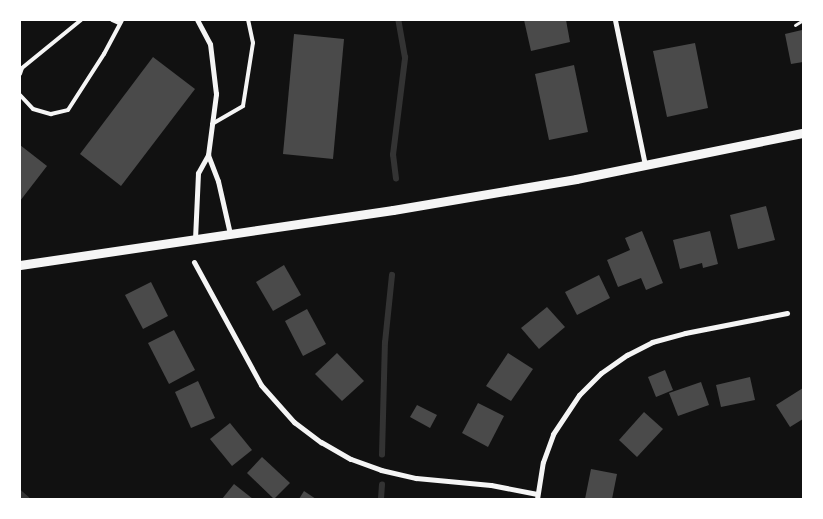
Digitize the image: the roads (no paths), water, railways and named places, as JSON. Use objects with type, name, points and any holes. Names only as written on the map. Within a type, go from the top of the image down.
[{"type":"street","points":[[195,239],[198,173],[208,155],[216,94],[210,44],[197,20]]},
{"type":"street","points":[[615,20],[645,165]]},
{"type":"street","points":[[20,265],[393,210],[645,165],[803,133]]},
{"type":"street","points":[[208,155],[218,181],[230,234]]},
{"type":"street","points":[[194,262],[261,384],[294,422],[321,442],[351,459],[381,470],[416,478],[491,485],[537,496],[543,462],[553,434],[579,395],[601,373],[627,355],[652,342],[685,333],[788,313]]},
{"type":"lane","points":[[20,74],[22,68],[82,20]]},
{"type":"lane","points":[[20,95],[34,109],[51,114],[68,110],[104,54],[121,21],[112,20]]},
{"type":"lane","points":[[212,124],[243,106],[253,44],[248,20]]},
{"type":"waterway","points":[[396,179],[393,155],[405,58],[398,20]]},
{"type":"waterway","points":[[382,455],[385,343],[392,275]]},
{"type":"waterway","points":[[381,499],[382,485]]},
{"type":"waterway","points":[[20,493],[27,499]]}]
